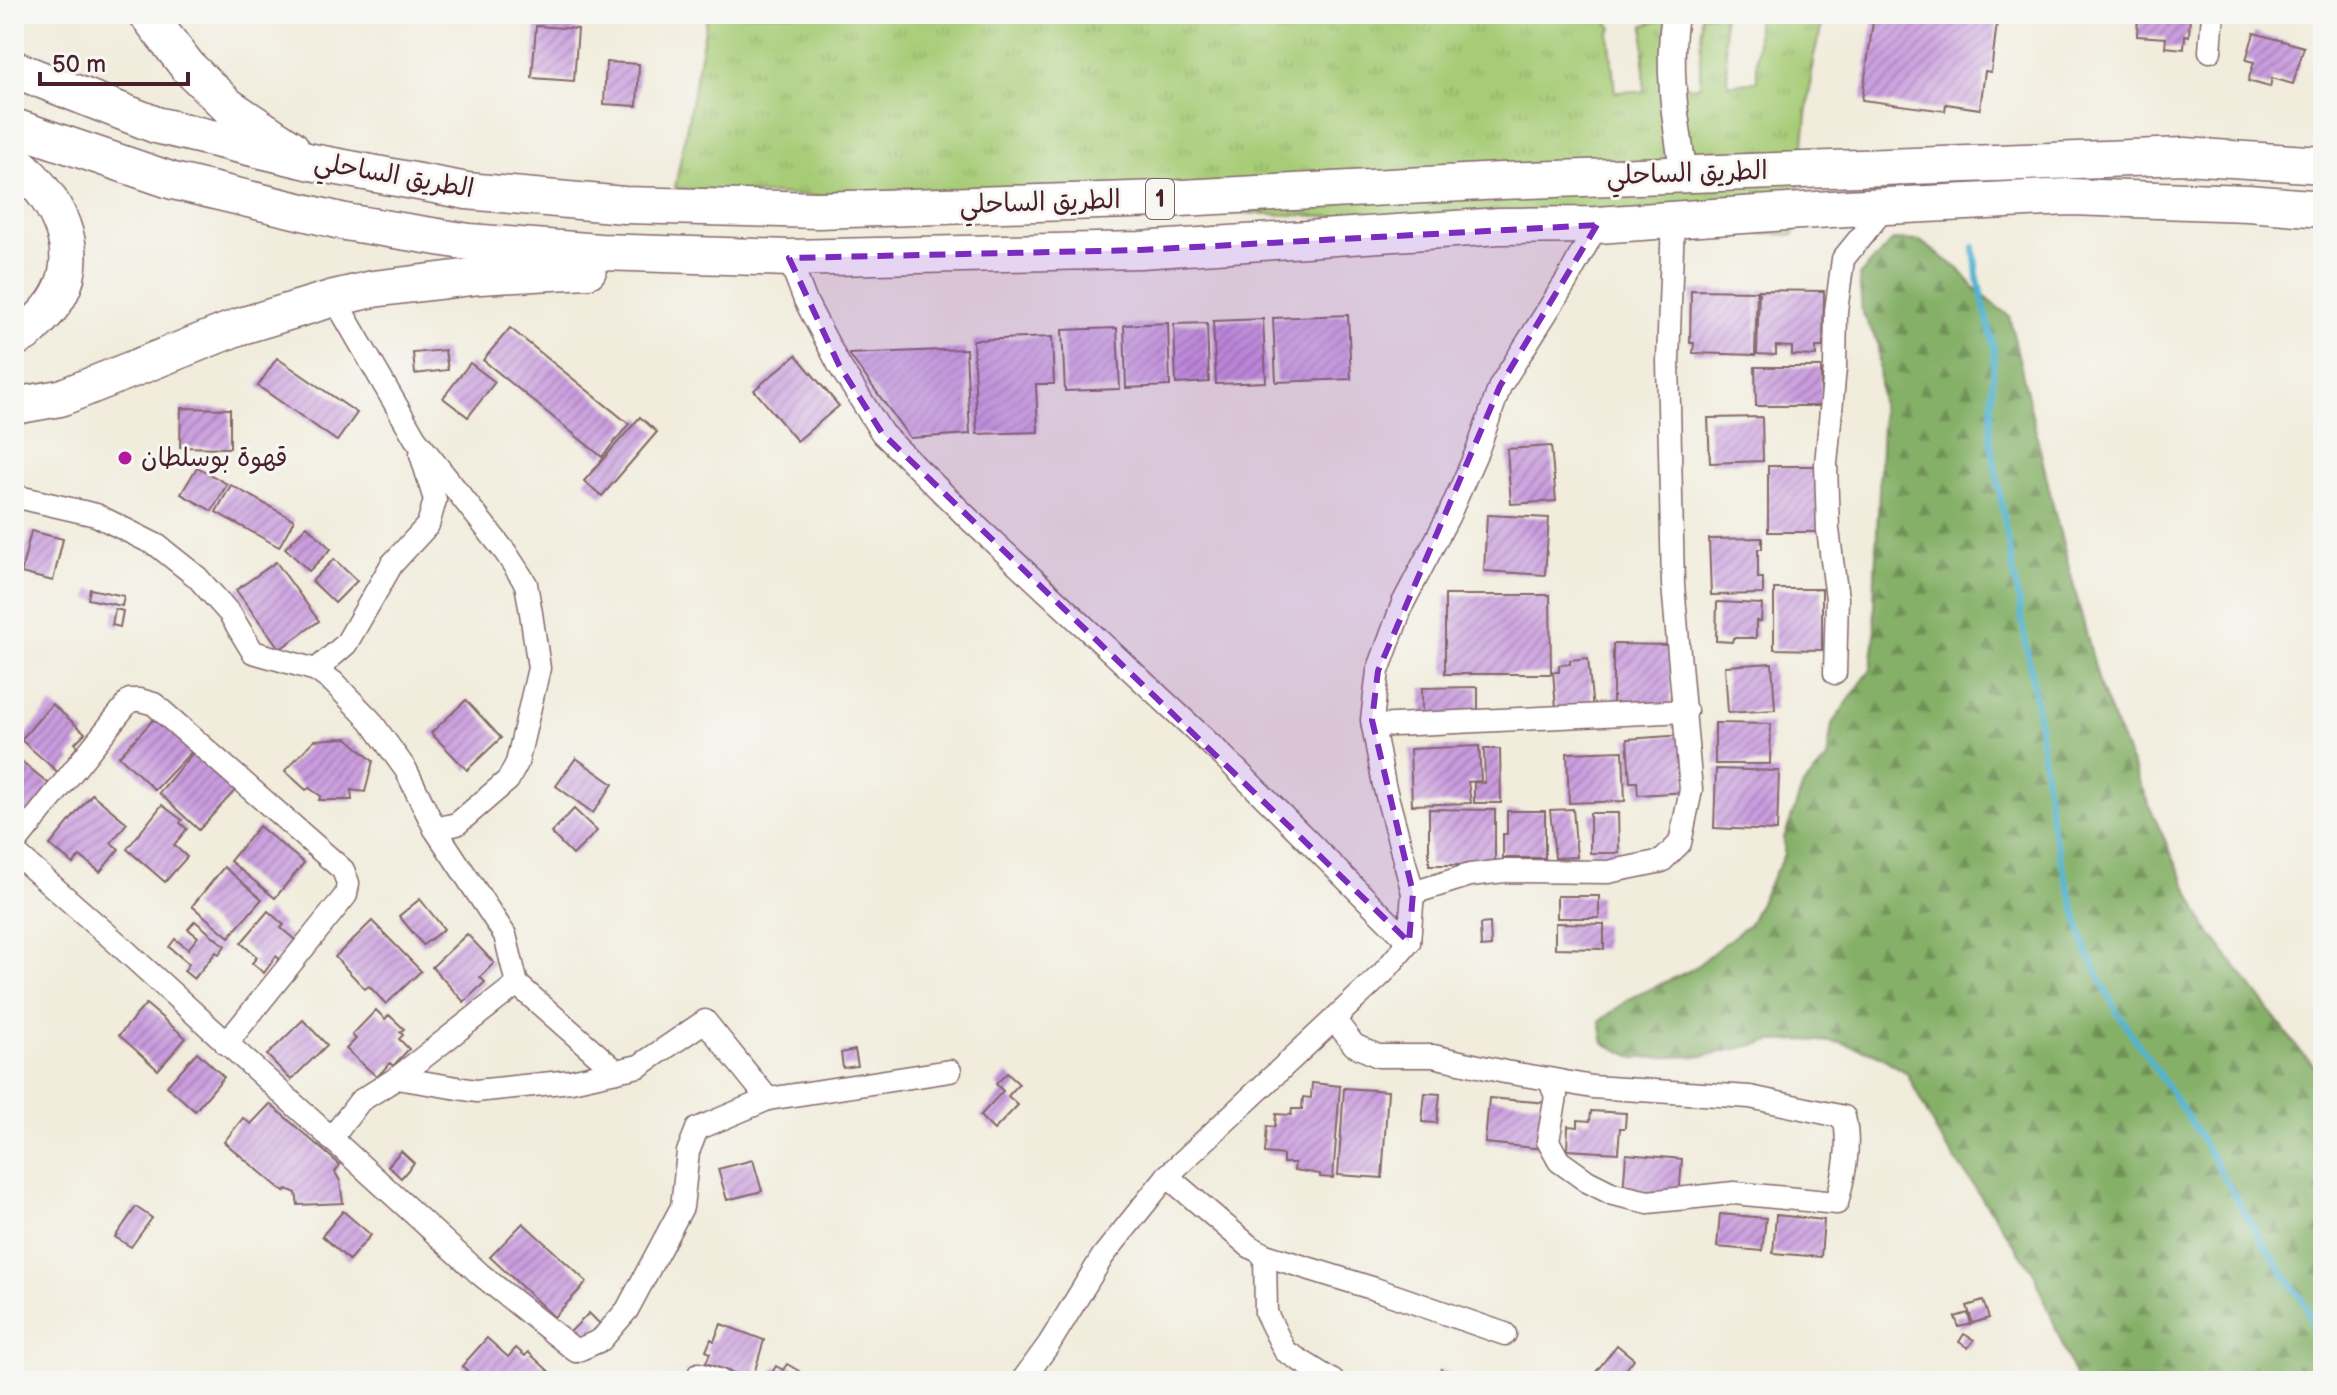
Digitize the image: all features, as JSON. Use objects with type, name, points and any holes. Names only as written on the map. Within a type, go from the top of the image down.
[{"type":"highway","points":[[147,14],[188,67],[228,106],[312,162]]},
{"type":"highway","name":"الطريق الساحلي","points":[[14,69],[156,125],[312,162],[467,191],[624,205],[818,210],[1162,199],[1684,174],[2185,156],[2323,165]]},
{"type":"highway","name":"الطريق الساحلي","points":[[14,127],[173,181],[345,222],[469,242],[600,252],[789,258],[1140,250],[1500,226],[1597,225],[2070,197],[2248,203],[2323,209]]},
{"type":"highway","points":[[14,160],[31,175],[61,218],[70,264],[54,305],[23,336],[14,338]]},
{"type":"highway","points":[[14,406],[60,398],[238,327],[373,289],[480,276],[789,258]]},
{"type":"street","points":[[1675,14],[1671,61],[1674,115],[1684,174]]},
{"type":"street","points":[[2210,51],[2213,14]]},
{"type":"street","points":[[1835,673],[1837,598],[1828,530],[1826,464],[1835,368],[1836,311],[1843,259],[1886,206]]},
{"type":"street","points":[[1413,893],[1470,875],[1505,871],[1608,872],[1662,861],[1680,843],[1691,790],[1673,585],[1668,361],[1673,220]]},
{"type":"street","points":[[1022,1381],[1049,1344],[1103,1256],[1167,1176],[1383,973],[1409,942],[1413,893],[1384,785],[1373,726],[1378,671],[1403,603],[1478,449],[1500,386],[1567,280],[1597,225]]},
{"type":"street","points":[[789,258],[805,300],[839,365],[882,433],[969,519],[1223,756],[1409,942]]},
{"type":"street","points":[[334,298],[415,438],[506,553],[526,584],[539,668],[517,763],[508,780],[457,824],[435,829]]},
{"type":"street","points":[[316,670],[346,644],[392,564],[428,525],[435,500],[415,438]]},
{"type":"street","points":[[14,496],[96,515],[158,546],[197,577],[230,614],[253,652],[316,670],[333,682],[370,720],[406,770],[435,829],[505,935],[517,984],[616,1071]]},
{"type":"street","points":[[14,845],[130,700],[140,700],[154,704],[343,870],[348,883],[346,895],[226,1044]]},
{"type":"street","points":[[1373,726],[1686,711]]},
{"type":"street","points":[[14,852],[480,1274],[576,1351],[601,1340],[627,1310],[682,1207],[688,1152],[697,1129],[768,1099],[950,1071]]},
{"type":"street","points":[[331,1139],[360,1101],[397,1078],[517,984]]},
{"type":"street","points":[[1334,1019],[1354,1045],[1378,1056],[1433,1056],[1592,1087],[1750,1097],[1844,1117],[1848,1135],[1845,1172],[1837,1203],[1734,1193],[1648,1202],[1613,1194],[1559,1161],[1548,1141],[1556,1096],[1549,1079]]},
{"type":"street","points":[[397,1078],[476,1091],[571,1081],[639,1066],[705,1021],[768,1099]]},
{"type":"street","points":[[1167,1176],[1249,1246],[1265,1255],[1402,1297],[1505,1334]]},
{"type":"street","points":[[1265,1255],[1266,1313],[1285,1351],[1333,1381]]},
{"type":"highlighted area","points":[[1597,225],[1500,386],[1378,671],[1372,720],[1413,893],[1409,942],[882,433],[839,365],[789,258],[1140,250]]},
{"type":"green space","points":[[708,14],[1237,14],[1282,17],[1283,14],[1360,14],[1360,21],[1406,14],[1601,14],[1612,28],[1609,34],[1615,92],[1644,91],[1644,25],[1666,18],[1670,88],[1700,86],[1701,14],[1723,14],[1728,85],[1757,81],[1757,14],[1825,14],[1813,59],[1794,235],[675,188]]},
{"type":"green space","points":[[1893,240],[1920,241],[1959,269],[1978,292],[2009,316],[2056,518],[2101,690],[2150,808],[2205,926],[2301,1052],[2323,1075],[2323,1381],[2077,1381],[2034,1273],[1937,1133],[1907,1073],[1876,1054],[1843,1043],[1807,1040],[1772,1041],[1704,1056],[1635,1058],[1604,1043],[1600,1021],[1629,999],[1693,969],[1749,924],[1784,855],[1784,838],[1803,786],[1827,759],[1832,724],[1871,669],[1875,634],[1882,425],[1878,343],[1862,312],[1859,276]]},
{"type":"building","points":[[1874,14],[1935,14],[1997,22],[1991,72],[1985,71],[1980,109],[1946,104],[1945,111],[1862,100]]},
{"type":"building","points":[[2138,14],[2190,14],[2189,36],[2185,35],[2184,49],[2165,47],[2166,38],[2137,36]]},
{"type":"building","points":[[536,26],[578,29],[574,81],[532,78]]},
{"type":"building","points":[[2254,33],[2304,47],[2293,84],[2272,78],[2270,87],[2248,81],[2254,62],[2246,60]]},
{"type":"building","points":[[606,62],[639,64],[637,106],[604,104]]},
{"type":"building","points":[[1691,290],[1757,291],[1755,355],[1693,353],[1694,343],[1690,343]]},
{"type":"building","points":[[1759,290],[1824,291],[1823,347],[1816,347],[1816,356],[1792,355],[1792,347],[1776,346],[1776,355],[1757,354]]},
{"type":"building","points":[[1348,315],[1351,379],[1276,382],[1273,318]]},
{"type":"building","points":[[1263,319],[1266,382],[1216,384],[1213,321]]},
{"type":"building","points":[[1168,323],[1170,386],[1126,388],[1124,325]]},
{"type":"building","points":[[1207,323],[1209,382],[1176,384],[1174,324]]},
{"type":"building","points":[[510,328],[629,424],[602,457],[483,360]]},
{"type":"building","points":[[1117,328],[1120,389],[1065,391],[1062,330]]},
{"type":"building","points":[[1052,337],[1054,384],[1036,384],[1038,432],[977,434],[973,340]]},
{"type":"building","points":[[966,349],[970,434],[910,438],[849,354]]},
{"type":"building","points":[[445,350],[448,370],[415,374],[413,353]]},
{"type":"building","points":[[796,355],[839,406],[797,441],[754,390]]},
{"type":"building","points":[[277,358],[357,413],[337,441],[258,386]]},
{"type":"building","points":[[470,363],[495,382],[468,417],[443,398]]},
{"type":"building","points":[[1755,367],[1821,367],[1821,406],[1756,406]]},
{"type":"building","points":[[181,408],[230,409],[230,448],[180,447]]},
{"type":"building","points":[[640,417],[657,432],[602,496],[584,481]]},
{"type":"building","points":[[1762,417],[1763,461],[1710,463],[1708,418]]},
{"type":"building","points":[[1551,446],[1556,501],[1511,504],[1507,449]]},
{"type":"building","points":[[1768,466],[1821,466],[1821,532],[1768,532]]},
{"type":"building","points":[[197,467],[227,484],[212,511],[181,494]]},
{"type":"building","points":[[231,485],[294,520],[279,547],[216,512]]},
{"type":"building","points":[[1487,515],[1549,518],[1545,575],[1484,571]]},
{"type":"building","points":[[307,526],[331,549],[309,571],[285,548]]},
{"type":"building","points":[[31,531],[63,539],[53,581],[21,573]]},
{"type":"building","points":[[1762,538],[1762,549],[1758,549],[1758,578],[1763,578],[1763,594],[1711,595],[1709,539]]},
{"type":"building","points":[[334,559],[357,581],[335,603],[312,581]]},
{"type":"building","points":[[276,562],[319,621],[280,649],[236,590]]},
{"type":"building","points":[[90,589],[124,596],[122,606],[88,599]]},
{"type":"building","points":[[1774,589],[1822,589],[1822,650],[1774,649]]},
{"type":"building","points":[[1445,595],[1550,595],[1551,674],[1445,674]]},
{"type":"building","points":[[1717,602],[1762,604],[1761,621],[1756,621],[1756,638],[1716,641]]},
{"type":"building","points":[[115,609],[123,611],[120,627],[112,625]]},
{"type":"building","points":[[1613,644],[1671,645],[1671,710],[1613,709]]},
{"type":"building","points":[[1588,658],[1593,711],[1556,708],[1553,672],[1559,672],[1559,665],[1570,664],[1570,660]]},
{"type":"building","points":[[1772,663],[1775,710],[1728,713],[1725,666]]},
{"type":"building","points":[[1478,687],[1478,715],[1422,716],[1422,688]]},
{"type":"building","points":[[466,700],[501,738],[467,770],[431,733]]},
{"type":"building","points":[[52,704],[85,733],[75,743],[78,746],[69,757],[72,760],[60,774],[21,740]]},
{"type":"building","points":[[157,716],[193,750],[155,790],[119,756]]},
{"type":"building","points":[[1715,723],[1771,724],[1770,764],[1715,764]]},
{"type":"building","points":[[1684,735],[1687,792],[1638,795],[1637,782],[1630,782],[1627,739]]},
{"type":"building","points":[[347,738],[373,761],[365,792],[351,790],[352,800],[319,800],[321,796],[309,788],[306,790],[285,771],[314,740]]},
{"type":"building","points":[[1479,746],[1481,781],[1468,782],[1471,803],[1412,805],[1410,749]]},
{"type":"building","points":[[1484,749],[1500,749],[1501,803],[1474,803],[1474,782],[1485,783]]},
{"type":"building","points":[[195,750],[237,788],[199,830],[159,793]]},
{"type":"building","points":[[1623,751],[1625,801],[1569,803],[1567,753]]},
{"type":"building","points":[[14,755],[54,788],[22,826],[14,819]]},
{"type":"building","points":[[576,758],[613,784],[593,813],[556,786]]},
{"type":"building","points":[[1716,769],[1779,771],[1777,831],[1714,828]]},
{"type":"building","points":[[92,794],[127,823],[111,843],[119,849],[100,872],[80,856],[73,864],[50,845]]},
{"type":"building","points":[[162,805],[182,820],[180,823],[187,829],[174,845],[187,857],[165,882],[127,849]]},
{"type":"building","points":[[574,809],[597,831],[573,855],[551,833]]},
{"type":"building","points":[[1429,809],[1495,810],[1495,865],[1429,865]]},
{"type":"building","points":[[1573,809],[1577,857],[1555,858],[1550,810]]},
{"type":"building","points":[[1507,811],[1545,811],[1545,858],[1503,858]]},
{"type":"building","points":[[1590,813],[1618,813],[1619,853],[1590,853]]},
{"type":"building","points":[[259,826],[304,863],[275,898],[230,861]]},
{"type":"building","points":[[224,867],[262,899],[229,937],[192,906]]},
{"type":"building","points":[[1557,896],[1599,896],[1599,918],[1557,918]]},
{"type":"building","points":[[420,899],[444,929],[423,945],[399,916]]},
{"type":"building","points":[[268,911],[295,940],[290,947],[294,951],[284,963],[276,956],[264,973],[252,963],[257,957],[241,943]]},
{"type":"building","points":[[195,921],[225,946],[219,954],[216,952],[194,979],[184,971],[189,964],[169,947],[175,939],[188,949],[198,937],[188,929]]},
{"type":"building","points":[[372,921],[421,971],[386,1004],[369,986],[365,989],[335,957]]},
{"type":"building","points":[[1490,923],[1491,946],[1481,947],[1480,924]]},
{"type":"building","points":[[1555,923],[1604,924],[1604,949],[1555,948]]},
{"type":"building","points":[[467,934],[494,963],[480,977],[485,982],[464,1002],[432,967]]},
{"type":"building","points":[[146,1004],[186,1038],[158,1070],[119,1035]]},
{"type":"building","points":[[376,1010],[385,1019],[389,1015],[404,1029],[399,1039],[409,1049],[377,1077],[346,1049],[356,1039],[352,1035]]},
{"type":"building","points":[[303,1020],[327,1045],[291,1080],[267,1055]]},
{"type":"building","points":[[855,1050],[858,1066],[843,1068],[841,1053]]},
{"type":"building","points":[[197,1052],[224,1077],[195,1111],[167,1086]]},
{"type":"building","points":[[1007,1073],[1019,1084],[1008,1096],[1018,1105],[994,1130],[980,1116],[1003,1091],[996,1084]]},
{"type":"building","points":[[1312,1083],[1340,1086],[1333,1178],[1294,1170],[1295,1163],[1283,1163],[1283,1155],[1265,1153],[1267,1126],[1275,1127],[1276,1114],[1291,1115],[1292,1109],[1302,1109],[1303,1097],[1311,1098]]},
{"type":"building","points":[[1344,1088],[1388,1091],[1382,1178],[1338,1175]]},
{"type":"building","points":[[1425,1093],[1440,1094],[1437,1123],[1422,1122]]},
{"type":"building","points":[[1489,1098],[1548,1103],[1544,1149],[1485,1143]]},
{"type":"building","points":[[270,1104],[340,1165],[335,1172],[340,1181],[343,1203],[298,1205],[296,1193],[287,1189],[284,1192],[224,1142],[243,1118],[251,1124]]},
{"type":"building","points":[[1591,1111],[1626,1113],[1625,1128],[1620,1128],[1618,1153],[1567,1150],[1568,1126],[1578,1127],[1578,1120],[1590,1121]]},
{"type":"building","points":[[401,1151],[414,1163],[401,1178],[388,1166]]},
{"type":"building","points":[[1626,1154],[1682,1159],[1679,1198],[1623,1192]]},
{"type":"building","points":[[753,1160],[762,1191],[727,1200],[718,1169]]},
{"type":"building","points":[[136,1207],[152,1218],[131,1247],[115,1237]]},
{"type":"building","points":[[343,1211],[371,1235],[349,1260],[322,1236]]},
{"type":"building","points":[[1720,1214],[1766,1218],[1762,1251],[1717,1247]]},
{"type":"building","points":[[1776,1215],[1824,1220],[1821,1257],[1773,1253]]},
{"type":"building","points":[[523,1223],[587,1282],[554,1317],[490,1257]]},
{"type":"building","points":[[1983,1301],[1989,1318],[1973,1323],[1967,1306]]},
{"type":"building","points":[[589,1313],[600,1324],[579,1345],[568,1334]]},
{"type":"building","points":[[1968,1313],[1971,1324],[1959,1327],[1955,1317]]},
{"type":"building","points":[[721,1324],[764,1340],[752,1380],[706,1363],[710,1353],[706,1351]]},
{"type":"building","points":[[1964,1334],[1974,1340],[1968,1348],[1959,1342]]},
{"type":"building","points":[[487,1338],[508,1357],[516,1348],[525,1356],[528,1352],[553,1375],[548,1381],[478,1381],[462,1366]]},
{"type":"building","points":[[1617,1345],[1634,1359],[1617,1381],[1589,1381]]},
{"type":"building","points":[[787,1364],[799,1371],[793,1381],[778,1381],[770,1376],[776,1366],[783,1370]]},
{"type":"building","points":[[1441,1369],[1455,1377],[1453,1381],[1435,1381]]},
{"type":"waterway","points":[[1974,247],[1994,350],[1990,437],[2036,701],[2052,827],[2086,950],[2117,1012],[2195,1128],[2262,1242],[2306,1305],[2323,1366]]},
{"type":"place","name":"قهوة بوسلطان","points":[[125,458]]}]
